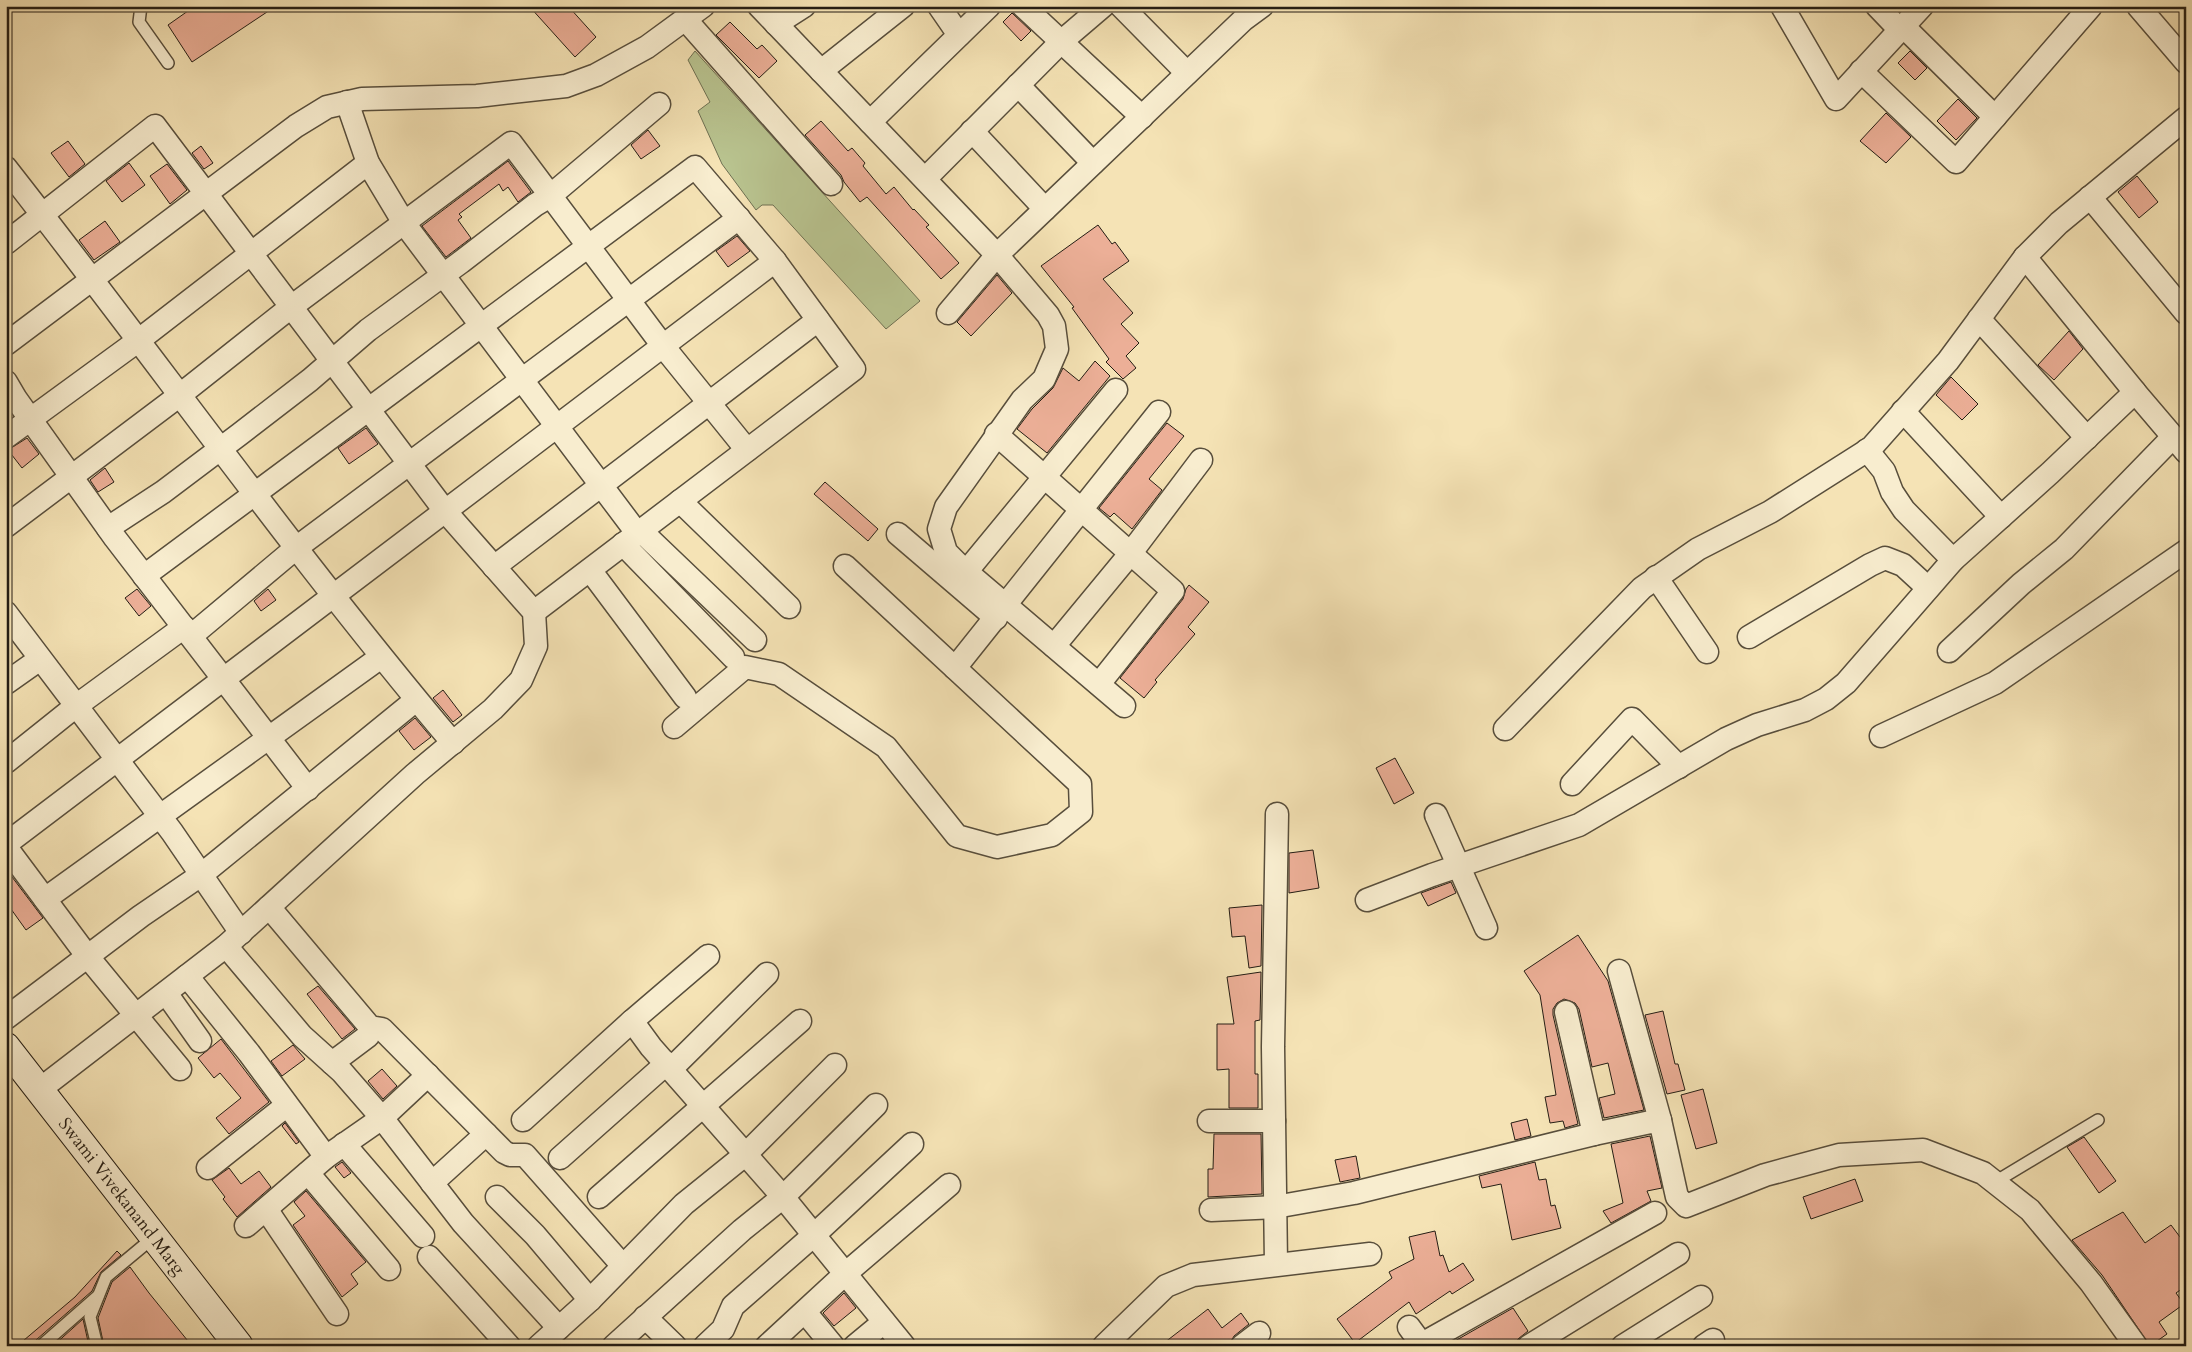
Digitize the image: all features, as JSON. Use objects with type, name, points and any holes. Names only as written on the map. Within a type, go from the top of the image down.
[{"type":"main road","name":"Swami Vivekanand Marg","points":[[6,1047],[238,1346]]},
{"type":"street","points":[[759,6],[997,255],[1048,315],[1054,326],[1057,349],[1044,379],[1022,400],[996,434],[946,507],[939,529],[946,552],[1001,611]]},
{"type":"street","points":[[776,24],[804,6]]},
{"type":"street","points":[[821,71],[903,6]]},
{"type":"street","points":[[939,6],[959,35]]},
{"type":"street","points":[[870,122],[989,6]]},
{"type":"street","points":[[1023,6],[1142,117]]},
{"type":"street","points":[[925,179],[1062,41],[1103,6]]},
{"type":"street","points":[[1121,6],[1187,73]]},
{"type":"street","points":[[948,312],[997,255],[1187,73],[1238,13],[1262,6]]},
{"type":"street","points":[[1782,6],[1836,99],[1922,6]]},
{"type":"street","points":[[1877,6],[1995,117]]},
{"type":"street","points":[[1861,71],[1956,162],[2091,6]]},
{"type":"street","points":[[2138,6],[2186,62]]},
{"type":"street","points":[[6,344],[296,126],[327,107],[362,99],[477,96],[566,86],[596,75],[646,47],[694,13],[831,184]]},
{"type":"street","points":[[1018,85],[1093,163]]},
{"type":"street","points":[[347,102],[368,164],[404,223],[557,426],[601,486],[634,536],[733,657]]},
{"type":"street","points":[[108,528],[163,492],[310,380],[368,330],[535,205],[550,196],[659,104]]},
{"type":"street","points":[[1505,729],[1642,588],[1656,577],[1698,549],[1770,512],[1866,450],[1904,411],[1948,361],[2025,257],[2059,223],[2186,118]]},
{"type":"street","points":[[6,243],[155,126],[445,511],[534,612],[536,646],[520,680],[493,709],[415,774],[234,940],[39,1090]]},
{"type":"street","points":[[972,131],[1045,209]]},
{"type":"street","points":[[6,526],[180,395],[291,306],[511,143],[662,346],[747,450]]},
{"type":"street","points":[[6,437],[139,340],[368,164]]},
{"type":"street","points":[[144,576],[695,167],[775,261],[854,369],[534,612]]},
{"type":"street","points":[[6,168],[93,279],[380,657],[453,743]]},
{"type":"street","points":[[2090,198],[2186,313]]},
{"type":"street","points":[[6,762],[76,706],[187,632],[296,548],[739,218]]},
{"type":"street","points":[[1948,651],[2021,584],[2064,549],[2180,445],[2025,257]]},
{"type":"street","points":[[180,1070],[88,957],[6,845],[775,261]]},
{"type":"street","points":[[1979,319],[2087,438]]},
{"type":"street","points":[[494,567],[818,320]]},
{"type":"street","points":[[6,382],[30,419],[108,528],[308,789]]},
{"type":"street","points":[[966,572],[1116,390]]},
{"type":"street","points":[[1367,900],[1580,825],[1742,732],[1757,725],[1805,710],[1826,699],[1846,683],[1953,560],[2135,392]]},
{"type":"street","points":[[1904,411],[2000,518]]},
{"type":"street","points":[[955,668],[1159,412]]},
{"type":"street","points":[[996,434],[1174,592],[1099,684]]},
{"type":"street","points":[[1866,450],[1884,471],[1892,492],[1904,510],[1953,560]]},
{"type":"street","points":[[1054,646],[1130,554],[1201,460]]},
{"type":"street","points":[[680,501],[789,607]]},
{"type":"street","points":[[898,534],[1001,611],[1054,646],[1124,706]]},
{"type":"street","points":[[634,536],[754,640]]},
{"type":"street","points":[[1881,736],[1995,683],[2186,551]]},
{"type":"street","points":[[1749,637],[1885,558],[1903,565],[1928,588]]},
{"type":"street","points":[[674,727],[745,667],[779,674],[886,747],[958,836],[997,847],[1052,835],[1081,812],[1080,784],[845,566]]},
{"type":"street","points":[[590,570],[685,696]]},
{"type":"street","points":[[1656,577],[1707,652]]},
{"type":"street","points":[[6,613],[160,816],[201,875],[234,940],[302,1036],[342,1072],[382,1118],[463,1223],[559,1328]]},
{"type":"street","points":[[45,899],[380,657]]},
{"type":"street","points":[[6,683],[40,659]]},
{"type":"street","points":[[6,1018],[141,916],[201,875],[416,700]]},
{"type":"street","points":[[1572,784],[1632,719],[1679,767]]},
{"type":"street","points":[[1276,1264],[1273,1047],[1277,814]]},
{"type":"street","points":[[1436,815],[1486,928]]},
{"type":"street","points":[[269,907],[370,1027],[382,1029],[504,1152],[510,1155],[525,1154],[622,1266]]},
{"type":"street","points":[[523,1120],[632,1021],[708,956]]},
{"type":"street","points":[[1619,971],[1660,1120],[1677,1197],[1686,1206],[1765,1175],[1839,1155],[1923,1150],[1984,1172],[2030,1210],[2091,1282],[2136,1346]]},
{"type":"street","points":[[560,1158],[669,1066],[767,974]]},
{"type":"street","points":[[187,976],[287,1104],[335,1150],[426,1247],[510,1346]]},
{"type":"street","points":[[166,992],[200,1041]]},
{"type":"street","points":[[1566,1012],[1594,1134]]},
{"type":"street","points":[[599,1197],[800,1020]]},
{"type":"street","points":[[632,1021],[783,1197],[904,1346]]},
{"type":"street","points":[[332,1063],[368,1036],[370,1027]]},
{"type":"street","points":[[539,1346],[590,1300],[684,1204],[746,1154],[835,1065]]},
{"type":"street","points":[[246,1226],[335,1150],[382,1118],[428,1075]]},
{"type":"street","points":[[208,1168],[287,1104]]},
{"type":"street","points":[[614,1346],[742,1230],[783,1197],[876,1105]]},
{"type":"street","points":[[1211,1210],[1275,1206],[1354,1193],[1594,1134],[1660,1120]]},
{"type":"street","points":[[1209,1121],[1274,1121]]},
{"type":"street","points":[[432,1183],[486,1134]]},
{"type":"street","points":[[705,1346],[723,1329],[732,1306],[814,1236],[912,1144]]},
{"type":"street","points":[[308,1173],[390,1269]]},
{"type":"street","points":[[767,1346],[845,1274],[949,1184]]},
{"type":"street","points":[[497,1197],[535,1235],[590,1300]]},
{"type":"street","points":[[266,1209],[337,1314]]},
{"type":"street","points":[[1418,1339],[1655,1213]]},
{"type":"street","points":[[1104,1346],[1166,1286],[1193,1274],[1370,1254]]},
{"type":"street","points":[[1529,1346],[1678,1254]]},
{"type":"street","points":[[1623,1346],[1701,1297]]},
{"type":"street","points":[[804,1312],[833,1346]]},
{"type":"street","points":[[645,1317],[675,1346]]},
{"type":"street","points":[[856,1346],[884,1322]]},
{"type":"lane","points":[[141,6],[139,22],[168,63]]},
{"type":"lane","points":[[1995,1182],[2098,1120]]},
{"type":"lane","points":[[97,1346],[90,1317],[106,1277],[154,1237]]},
{"type":"lane","points":[[41,1346],[100,1294]]},
{"type":"green space","points":[[695,51],[920,301],[886,329],[773,205],[762,205],[756,210],[722,164],[698,111],[710,102],[688,60]]},
{"type":"building","points":[[195,6],[276,6],[192,62],[168,25]]},
{"type":"building","points":[[529,6],[568,6],[596,37],[575,57]]},
{"type":"building","points":[[1012,13],[1031,31],[1021,41],[1003,22]]},
{"type":"building","points":[[730,22],[757,49],[762,45],[777,61],[759,78],[716,35]]},
{"type":"building","points":[[1910,51],[1927,68],[1915,80],[1898,63]]},
{"type":"building","points":[[1958,99],[1977,118],[1956,140],[1937,121]]},
{"type":"building","points":[[1886,113],[1911,137],[1886,163],[1860,141]]},
{"type":"building","points":[[821,121],[848,151],[852,148],[865,163],[863,166],[886,194],[894,187],[913,210],[929,225],[926,227],[959,263],[941,279],[867,197],[860,202],[844,182],[841,175],[805,135]]},
{"type":"building","points":[[648,130],[660,146],[641,159],[631,145]]},
{"type":"building","points":[[68,141],[85,164],[69,177],[51,153]]},
{"type":"building","points":[[201,146],[213,163],[204,169],[192,153]]},
{"type":"building","points":[[508,161],[531,192],[518,202],[508,187],[503,191],[499,184],[459,214],[462,217],[458,220],[471,238],[446,257],[422,226]]},
{"type":"building","points":[[129,163],[145,185],[122,202],[106,181]]},
{"type":"building","points":[[167,164],[187,190],[170,204],[150,176]]},
{"type":"building","points":[[2137,176],[2158,202],[2139,218],[2118,192]]},
{"type":"building","points":[[105,221],[120,242],[94,260],[79,240]]},
{"type":"building","points":[[1098,225],[1112,244],[1115,242],[1129,261],[1103,279],[1133,313],[1121,324],[1139,343],[1126,356],[1136,368],[1123,379],[1106,362],[1109,359],[1072,308],[1074,307],[1041,266]]},
{"type":"building","points":[[737,236],[750,251],[728,267],[716,251]]},
{"type":"building","points":[[997,275],[1012,293],[971,336],[957,322]]},
{"type":"building","points":[[2069,331],[2083,349],[2054,380],[2038,365]]},
{"type":"building","points":[[1095,361],[1110,376],[1047,453],[1017,429],[1032,409],[1053,388],[1063,368],[1079,381]]},
{"type":"building","points":[[1951,377],[1978,404],[1962,420],[1936,395]]},
{"type":"building","points":[[1167,423],[1184,436],[1149,479],[1162,490],[1132,529],[1114,513],[1110,517],[1099,508]]},
{"type":"building","points":[[366,428],[378,444],[349,464],[338,448]]},
{"type":"building","points":[[27,438],[39,454],[22,468],[8,450]]},
{"type":"building","points":[[105,468],[114,482],[98,492],[90,480]]},
{"type":"building","points":[[825,482],[878,529],[868,541],[814,494]]},
{"type":"building","points":[[1189,585],[1209,602],[1188,627],[1195,634],[1155,680],[1157,682],[1144,698],[1120,678],[1183,599]]},
{"type":"building","points":[[137,589],[151,606],[139,616],[125,598]]},
{"type":"building","points":[[268,589],[276,600],[261,611],[254,601]]},
{"type":"building","points":[[443,690],[462,715],[453,722],[433,698]]},
{"type":"building","points":[[415,718],[431,737],[414,750],[399,731]]},
{"type":"building","points":[[1395,758],[1414,793],[1394,804],[1376,768]]},
{"type":"building","points":[[1313,850],[1319,888],[1289,893],[1289,853]]},
{"type":"building","points":[[6,869],[43,918],[26,930],[6,902]]},
{"type":"building","points":[[1451,882],[1456,893],[1428,906],[1421,893]]},
{"type":"building","points":[[1262,905],[1261,966],[1249,968],[1245,936],[1232,937],[1229,908]]},
{"type":"building","points":[[1578,935],[1608,981],[1644,1110],[1604,1118],[1599,1098],[1615,1094],[1608,1063],[1592,1067],[1579,1009],[1575,1003],[1564,999],[1557,1003],[1553,1009],[1553,1015],[1578,1124],[1565,1128],[1563,1121],[1550,1123],[1545,1097],[1556,1095],[1540,995],[1524,971]]},
{"type":"building","points":[[1261,972],[1260,1020],[1255,1021],[1255,1074],[1258,1074],[1258,1108],[1229,1108],[1229,1069],[1217,1070],[1217,1024],[1234,1024],[1227,977]]},
{"type":"building","points":[[318,986],[355,1029],[342,1039],[307,994]]},
{"type":"building","points":[[1663,1011],[1675,1064],[1678,1064],[1685,1090],[1667,1094],[1645,1015]]},
{"type":"building","points":[[221,1039],[269,1102],[229,1134],[216,1118],[241,1098],[220,1073],[214,1078],[198,1058]]},
{"type":"building","points":[[293,1045],[305,1059],[282,1076],[271,1061]]},
{"type":"building","points":[[382,1069],[397,1086],[383,1099],[368,1081]]},
{"type":"building","points":[[1703,1089],[1717,1143],[1696,1149],[1681,1095]]},
{"type":"building","points":[[1527,1119],[1531,1136],[1515,1140],[1511,1123]]},
{"type":"building","points":[[285,1123],[299,1142],[296,1144],[282,1126]]},
{"type":"building","points":[[1214,1134],[1261,1134],[1262,1194],[1208,1197],[1208,1169],[1213,1169]]},
{"type":"building","points":[[1650,1136],[1662,1188],[1647,1191],[1651,1201],[1611,1223],[1603,1211],[1623,1203],[1611,1144]]},
{"type":"building","points":[[2084,1137],[2116,1181],[2099,1193],[2067,1147]]},
{"type":"building","points":[[1356,1156],[1360,1178],[1340,1182],[1335,1160]]},
{"type":"building","points":[[342,1162],[351,1173],[344,1178],[335,1167]]},
{"type":"building","points":[[1535,1162],[1539,1180],[1546,1179],[1551,1206],[1555,1205],[1561,1228],[1512,1240],[1501,1184],[1482,1188],[1479,1176]]},
{"type":"building","points":[[229,1168],[241,1184],[259,1171],[271,1187],[237,1217],[223,1199],[225,1197],[212,1180]]},
{"type":"building","points":[[1855,1179],[1863,1201],[1811,1219],[1803,1197]]},
{"type":"building","points":[[306,1191],[366,1262],[351,1274],[358,1284],[342,1297],[293,1225],[305,1216],[294,1202]]},
{"type":"building","points":[[2123,1212],[2145,1243],[2171,1225],[2186,1245],[2186,1286],[2176,1293],[2184,1304],[2159,1322],[2167,1334],[2150,1346],[2102,1275],[2072,1240]]},
{"type":"building","points":[[1435,1231],[1440,1256],[1443,1255],[1449,1272],[1463,1263],[1474,1280],[1452,1294],[1450,1291],[1416,1314],[1409,1302],[1355,1343],[1337,1319],[1392,1278],[1389,1272],[1414,1259],[1409,1237]]},
{"type":"building","points":[[117,1251],[121,1255],[101,1272],[92,1291],[36,1340],[34,1346],[17,1346],[75,1297]]},
{"type":"building","points":[[130,1267],[192,1346],[104,1346],[98,1318],[112,1282]]},
{"type":"building","points":[[844,1293],[856,1308],[834,1326],[823,1313]]},
{"type":"building","points":[[1513,1308],[1528,1331],[1518,1339],[1516,1346],[1446,1346]]},
{"type":"building","points":[[1208,1309],[1222,1328],[1241,1313],[1249,1324],[1234,1336],[1229,1346],[1160,1346]]},
{"type":"building","points":[[83,1319],[89,1346],[53,1346]]}]
